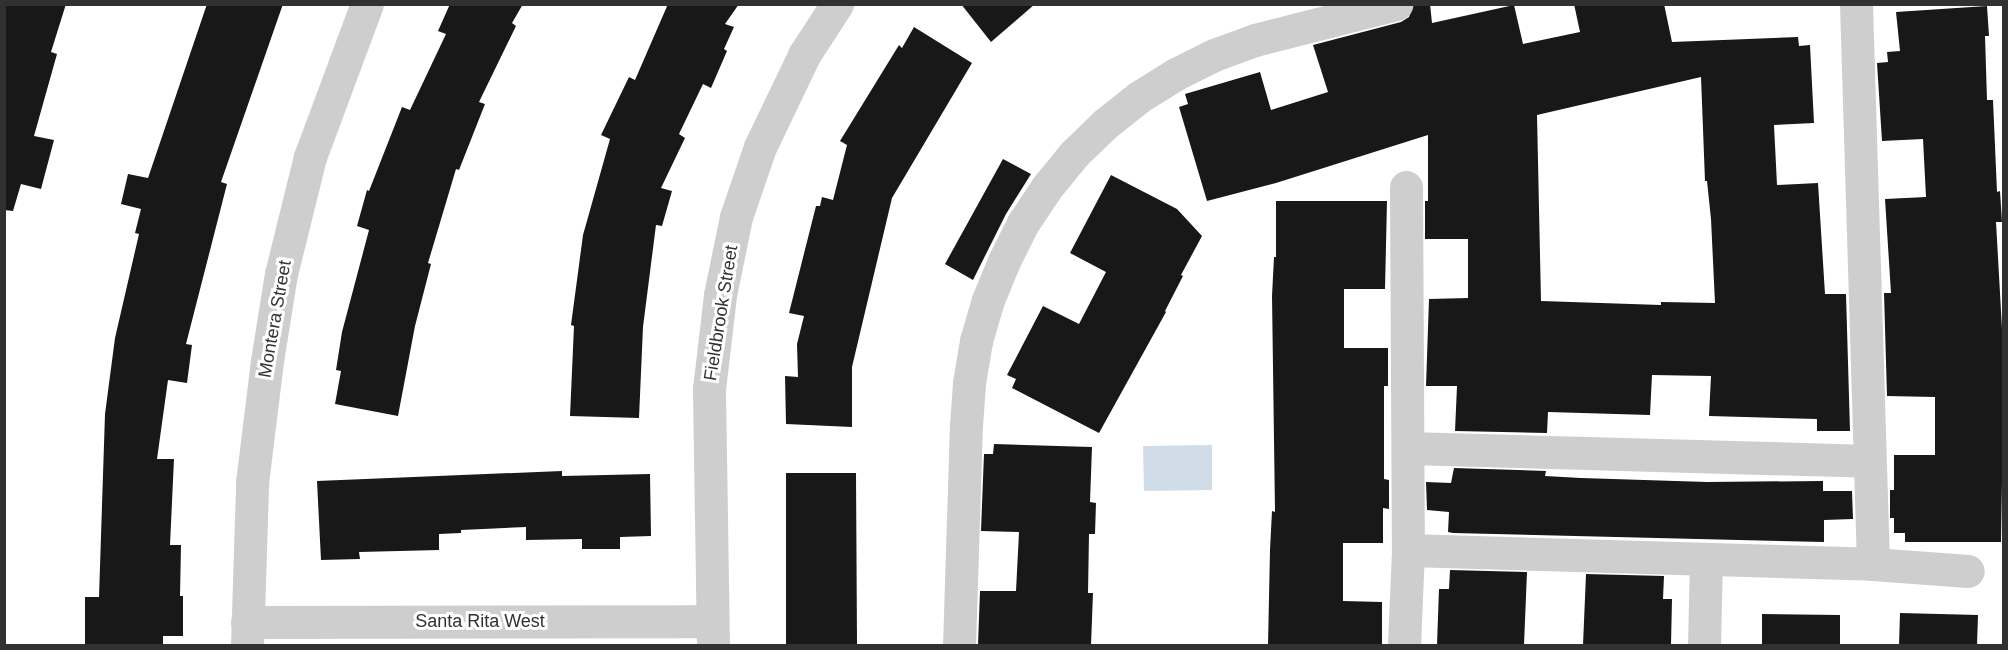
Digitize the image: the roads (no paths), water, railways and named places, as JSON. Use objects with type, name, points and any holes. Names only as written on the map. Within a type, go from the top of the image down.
[{"type":"street","name":"Montera Street","points":[[247,634],[252,483],[267,361],[281,274],[310,157],[368,4]]},
{"type":"street","name":"Fieldbrook Street","points":[[712,633],[709,389],[722,284],[736,217],[760,147],[804,55],[837,4]]},
{"type":"street","points":[[959,645],[966,425],[976,341],[988,300],[1023,223],[1074,154],[1105,124],[1139,97],[1176,74],[1214,55],[1255,40],[1396,4]]},
{"type":"street","points":[[1856,4],[1873,564]]},
{"type":"street","points":[[1404,645],[1408,550],[1406,187]]},
{"type":"street","points":[[1408,448],[1869,461]]},
{"type":"street","points":[[1408,550],[1873,564],[1968,570]]},
{"type":"street","points":[[1704,645],[1706,560]]},
{"type":"street","name":"Santa Rita West","points":[[247,634],[712,633]]}]
